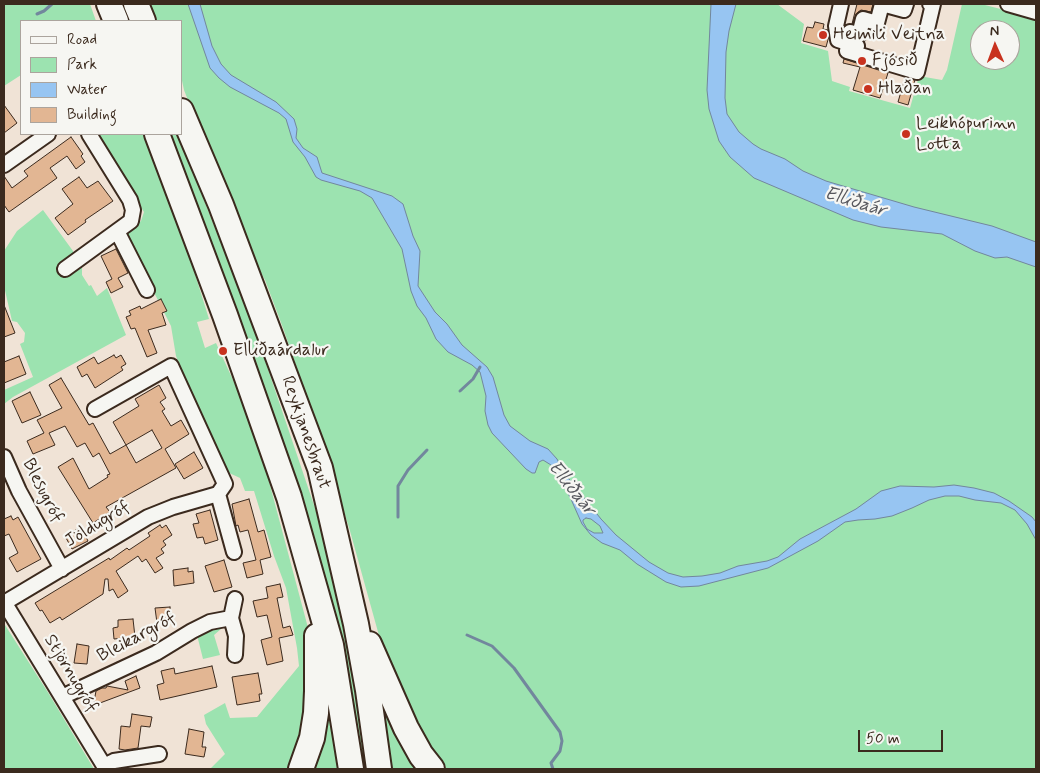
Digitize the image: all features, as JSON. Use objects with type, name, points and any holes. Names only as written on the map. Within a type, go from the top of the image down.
[{"type":"highway","points":[[110,4],[116,20]]},
{"type":"highway","points":[[136,4],[144,20]]},
{"type":"highway","name":"Reykjanesbraut","points":[[182,113],[221,204],[320,468],[356,624],[380,769]]},
{"type":"highway","name":"Reykjanesbraut","points":[[158,135],[289,497],[330,645],[351,769]]},
{"type":"highway","points":[[301,769],[312,738],[316,713],[318,661],[316,644],[320,607]]},
{"type":"highway","points":[[356,624],[372,649],[406,728],[421,755],[432,769]]},
{"type":"street","points":[[841,4],[836,26],[838,40],[919,64],[933,4],[930,4]]},
{"type":"street","points":[[848,43],[850,32],[859,35],[863,19],[877,23],[882,4],[904,10],[906,4]]},
{"type":"street","points":[[1008,4],[1036,12]]},
{"type":"street","points":[[4,165],[47,135]]},
{"type":"street","points":[[65,269],[131,222],[133,210],[130,200],[90,135]]},
{"type":"street","points":[[117,231],[146,290]]},
{"type":"street","points":[[95,409],[170,366],[225,484],[218,494],[234,552]]},
{"type":"street","name":"Blesugróf","points":[[4,457],[19,491],[62,569]]},
{"type":"street","name":"Jöldugróf","points":[[4,602],[148,517],[173,507],[218,494]]},
{"type":"street","points":[[235,599],[231,618],[236,636],[235,655]]},
{"type":"street","name":"Stjörnugróf","points":[[4,602],[105,768],[114,761],[159,754]]},
{"type":"street","name":"Bleikargróf","points":[[62,697],[156,653],[210,622],[231,618]]},
{"type":"green space","points":[[4,4],[90,4],[96,20],[20,20],[20,76],[4,86]]},
{"type":"green space","name":"Elliðaárdalur","points":[[148,4],[777,4],[804,24],[801,43],[828,51],[832,81],[850,87],[849,91],[910,108],[919,76],[942,80],[947,70],[962,4],[981,4],[1036,18],[1036,769],[447,769],[433,755],[410,721],[383,650],[350,531],[322,441],[283,328],[265,280],[242,238],[184,90],[182,81],[182,20],[156,20]]},
{"type":"green space","points":[[94,135],[143,135],[190,248],[190,258],[209,319],[197,322],[205,348],[216,343],[239,393],[263,459],[311,639],[312,699],[290,769],[210,769],[225,754],[206,724],[204,715],[225,703],[230,718],[257,717],[299,666],[297,648],[286,588],[254,491],[245,491],[240,478],[225,471],[183,379],[183,373],[176,356],[171,326],[128,241],[128,231],[141,221],[144,212]]},
{"type":"green space","points":[[167,135],[178,135],[253,325],[316,511],[338,591],[361,702],[370,769],[358,769],[349,699]]},
{"type":"green space","points":[[43,210],[73,251],[73,254],[82,261],[82,275],[89,286],[91,285],[97,296],[107,288],[126,335],[13,397],[4,404],[4,390],[33,377],[20,344],[24,342],[25,333],[17,322],[12,321],[4,286],[4,251],[17,231]]},
{"type":"green space","points":[[5,625],[49,694],[94,769],[4,769]]},
{"type":"green space","points":[[217,625],[221,629],[214,635],[220,655],[203,659],[197,635]]},
{"type":"green space","points":[[379,697],[421,769],[388,769]]},
{"type":"green space","points":[[330,704],[339,769],[309,769],[324,705]]},
{"type":"water","name":"Elliðaár","points":[[188,4],[200,4],[212,46],[221,64],[231,75],[276,102],[294,119],[297,129],[296,138],[303,148],[317,157],[322,173],[392,196],[403,204],[420,251],[418,286],[435,312],[447,324],[462,345],[487,367],[493,377],[504,415],[510,426],[530,441],[548,449],[557,459],[565,474],[616,535],[649,562],[668,573],[683,577],[702,576],[778,557],[800,539],[856,509],[881,491],[900,486],[934,487],[954,485],[994,493],[1032,517],[1036,522],[1036,540],[1027,524],[1015,510],[1001,503],[959,496],[945,496],[929,500],[892,516],[845,522],[818,541],[768,568],[699,586],[681,587],[666,582],[637,564],[620,550],[602,543],[591,535],[582,524],[570,497],[551,465],[543,460],[539,462],[535,473],[532,473],[492,433],[485,411],[486,396],[480,372],[472,365],[448,352],[436,339],[426,318],[417,306],[411,291],[402,249],[372,198],[360,191],[316,177],[305,157],[293,142],[286,119],[279,113],[230,87],[210,68]],"holes":[[[586,518],[591,519],[600,526],[603,533],[594,533],[587,529],[583,520]]]},
{"type":"water","name":"Elliðaár","points":[[711,4],[736,4],[726,52],[725,98],[727,114],[739,132],[753,144],[826,181],[914,207],[992,226],[1036,242],[1036,267],[1007,257],[995,258],[975,251],[942,234],[881,227],[853,220],[754,178],[730,157],[719,141],[709,109],[707,90]]},
{"type":"building","points":[[857,4],[873,4],[871,12],[861,10],[857,13],[852,24]]},
{"type":"building","points":[[815,22],[824,24],[823,29],[828,30],[829,36],[826,47],[803,41],[807,27],[813,28]]},
{"type":"building","points":[[844,59],[888,73],[880,98],[853,90],[860,67],[843,63]]},
{"type":"building","points":[[905,78],[915,80],[908,105],[898,102]]},
{"type":"building","points":[[4,105],[17,123],[4,133]]},
{"type":"building","points":[[71,137],[83,154],[81,156],[85,162],[76,169],[67,156],[50,168],[57,178],[9,212],[4,205],[4,176],[12,188],[28,176],[24,171]]},
{"type":"building","points":[[79,177],[87,188],[98,181],[113,201],[85,220],[86,222],[68,235],[55,218],[73,204],[62,189]]},
{"type":"building","points":[[116,249],[128,273],[118,278],[123,287],[111,293],[106,282],[112,279],[101,256]]},
{"type":"building","points":[[161,299],[167,311],[162,313],[166,325],[148,330],[157,353],[147,357],[135,328],[131,329],[126,317],[131,315],[129,311],[140,306],[141,309]]},
{"type":"building","points":[[4,305],[15,333],[4,337]]},
{"type":"building","points":[[114,355],[116,358],[121,355],[126,364],[121,367],[123,370],[95,388],[87,374],[82,377],[77,367],[94,357],[98,364]]},
{"type":"building","points":[[19,356],[26,374],[4,383],[4,362]]},
{"type":"building","points":[[61,378],[89,425],[93,423],[110,454],[126,445],[113,422],[139,406],[135,399],[159,385],[166,398],[160,402],[165,409],[162,411],[171,426],[181,420],[189,434],[165,449],[176,468],[106,507],[110,512],[93,523],[58,467],[73,458],[89,489],[110,474],[99,453],[93,457],[85,443],[77,447],[65,426],[49,433],[55,445],[33,454],[27,441],[44,433],[37,420],[62,408],[49,385]],"holes":[[[152,430],[162,448],[136,463],[126,445]]]},
{"type":"building","points":[[30,392],[41,415],[22,423],[12,401]]},
{"type":"building","points":[[194,452],[203,468],[184,479],[175,464]]},
{"type":"building","points":[[249,499],[258,532],[264,530],[271,557],[260,560],[263,574],[247,578],[243,563],[256,560],[248,530],[240,532],[238,525],[236,526],[232,504]]},
{"type":"building","points":[[210,510],[218,540],[205,544],[203,537],[197,538],[193,524],[199,523],[196,514]]},
{"type":"building","points":[[11,516],[13,520],[18,517],[41,559],[17,572],[9,558],[18,553],[9,534],[4,536],[4,519]]},
{"type":"building","points":[[160,525],[162,528],[166,525],[172,535],[163,541],[166,545],[161,549],[164,553],[156,558],[163,568],[155,573],[146,559],[142,562],[138,556],[116,571],[128,591],[118,598],[113,589],[109,591],[108,579],[105,579],[103,594],[62,620],[60,617],[50,623],[42,610],[40,611],[35,603],[109,558],[110,560],[127,548],[129,550],[150,536],[148,533]]},
{"type":"building","points":[[81,527],[88,541],[72,549],[65,536]]},
{"type":"building","points":[[224,560],[232,587],[214,592],[205,566]]},
{"type":"building","points":[[188,568],[188,572],[193,571],[194,583],[174,586],[173,570]]},
{"type":"building","points":[[280,584],[283,597],[277,598],[283,628],[290,626],[293,635],[279,638],[283,661],[267,665],[261,640],[272,637],[267,615],[257,617],[253,601],[268,598],[266,587]]},
{"type":"building","points":[[170,607],[171,618],[166,619],[167,622],[157,623],[155,608]]},
{"type":"building","points":[[133,619],[135,637],[114,639],[113,628],[118,627],[118,620]]},
{"type":"building","points":[[77,644],[89,646],[87,664],[74,663]]},
{"type":"building","points":[[212,666],[217,687],[160,700],[157,685],[164,683],[161,671],[174,668],[175,674]]},
{"type":"building","points":[[258,673],[262,694],[259,694],[260,701],[237,705],[232,677]]},
{"type":"building","points":[[136,676],[140,688],[100,703],[94,702],[96,691],[107,686],[128,690],[125,681]]},
{"type":"building","points":[[132,714],[152,717],[150,727],[141,726],[138,748],[119,749],[121,726],[130,727]]},
{"type":"building","points":[[189,729],[204,732],[202,747],[206,747],[204,757],[185,754]]},
{"type":"waterway","points":[[37,14],[52,4]]},
{"type":"waterway","points":[[460,391],[473,379],[480,367]]},
{"type":"waterway","points":[[398,517],[398,486],[408,470],[427,450]]},
{"type":"waterway","points":[[467,635],[492,646],[514,668],[560,732],[562,741],[560,751],[551,763],[553,769]]},
{"type":"place","name":"Heimili Veitna","points":[[823,35]]},
{"type":"place","name":"Fjósið","points":[[862,61]]},
{"type":"place","name":"Hlaðan","points":[[868,89]]},
{"type":"place","name":"Leikhópurinn Lotta","points":[[906,134]]},
{"type":"place","name":"Elliðaárdalur","points":[[223,351]]}]
